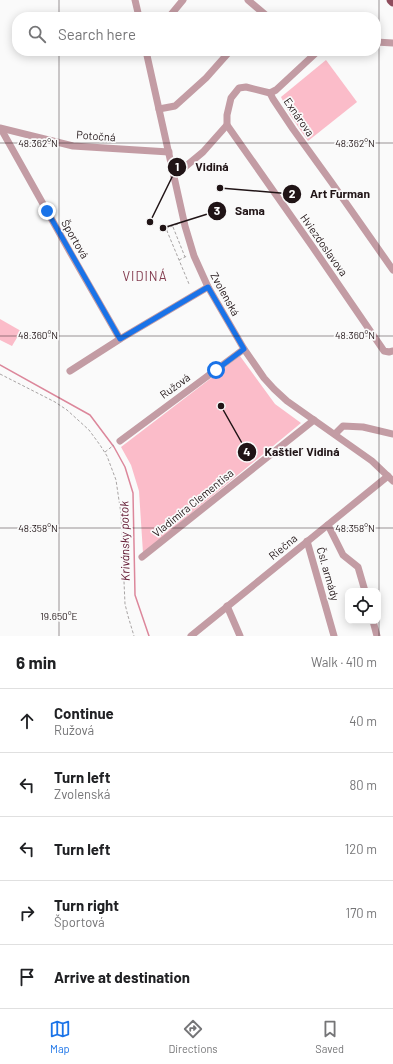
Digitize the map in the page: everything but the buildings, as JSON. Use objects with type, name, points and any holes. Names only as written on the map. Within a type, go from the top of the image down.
[{"type":"street","points":[[135,0],[138,12]]},
{"type":"street","points":[[173,12],[183,0]]},
{"type":"street","points":[[248,0],[260,12]]},
{"type":"street","points":[[381,42],[393,43]]},
{"type":"street","name":"Zvolenská","points":[[147,56],[184,219],[194,256],[208,287],[244,349],[274,390],[287,401],[372,461],[390,478]]},
{"type":"street","points":[[159,109],[175,106],[206,78],[226,56]]},
{"type":"street","points":[[174,176],[203,152],[227,125],[227,115],[231,98],[240,88],[246,87],[270,93],[276,90],[313,56]]},
{"type":"street","name":"Exnárova","points":[[270,93],[293,130],[393,270]]},
{"type":"street","name":"Hviezdoslavova","points":[[227,125],[384,351],[393,351]]},
{"type":"street","name":"Potočná","points":[[0,128],[73,146],[169,152]]},
{"type":"street","name":"Športová","points":[[0,128],[120,339]]},
{"type":"street","points":[[70,372],[120,339],[208,287]]},
{"type":"street","name":"Ružová","points":[[118,442],[244,349]]},
{"type":"street","name":"Vladimíra Clementisa","points":[[142,557],[314,420]]},
{"type":"street","points":[[335,434],[343,426],[363,427],[393,434]]},
{"type":"street","name":"Riečna","points":[[191,636],[328,525],[390,478]]},
{"type":"street","points":[[328,525],[343,555],[358,567],[364,588]]},
{"type":"street","name":"Čsl. armády","points":[[307,542],[334,636]]},
{"type":"street","points":[[227,606],[240,636]]},
{"type":"street","points":[[374,624],[377,636]]},
{"type":"path","points":[[180,228],[178,224],[167,228],[167,231],[188,284]]},
{"type":"path","points":[[172,226],[185,257]]},
{"type":"path","points":[[178,260],[188,256]]},
{"type":"path","points":[[0,374],[55,402],[67,410],[89,430],[105,452],[116,480],[121,514],[125,604],[134,636]]},
{"type":"path","points":[[105,452],[118,442]]},
{"type":"shaded area","points":[[326,60],[357,102],[308,141],[290,115],[281,97]]},
{"type":"shaded area","points":[[0,319],[21,331],[12,346],[0,340]]},
{"type":"shaded area","points":[[240,356],[275,404],[301,423],[143,553],[139,491],[131,465],[121,447]]},
{"type":"waterway","name":"Krivánsky potok","points":[[0,365],[90,415],[114,447],[125,467],[133,493],[135,595],[149,636]]},
{"type":"place","name":"Art Furman","points":[[220,188]]},
{"type":"place","name":"Vidiná","points":[[150,222]]},
{"type":"place","name":"Sama","points":[[163,228]]},
{"type":"place","name":"Kaštieľ Vidiná","points":[[221,406]]},
{"type":"district","name":"VIDINÁ","points":[[145,276]]},
{"type":"route","points":[[47,211],[120,339],[208,287],[244,349],[216,370]]}]
